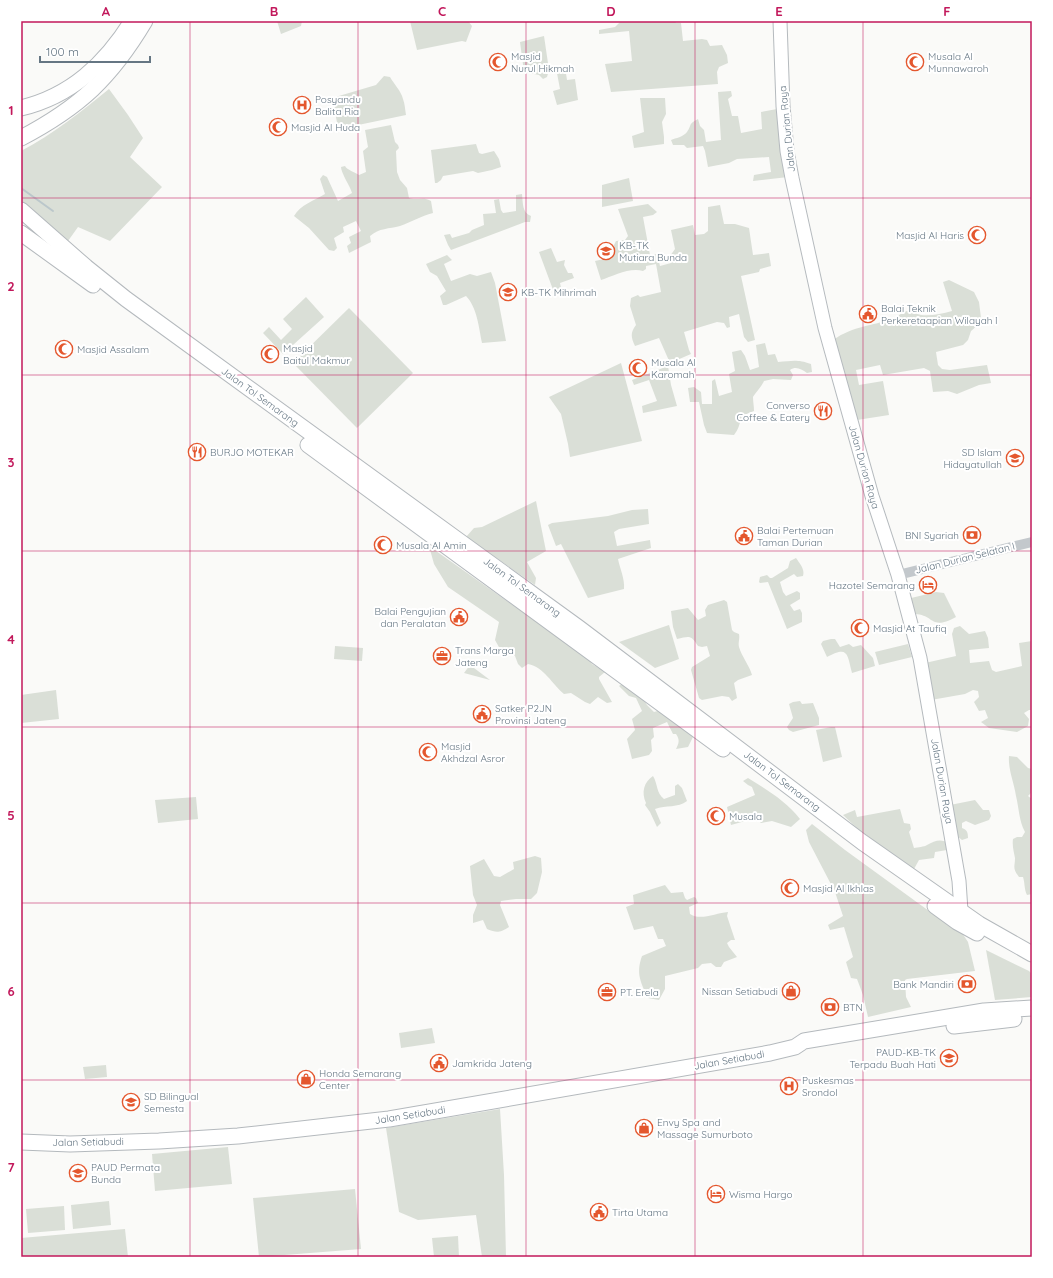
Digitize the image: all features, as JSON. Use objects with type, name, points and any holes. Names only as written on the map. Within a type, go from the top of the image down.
[{"type":"highway","points":[[21,138],[60,116],[92,90],[122,58],[145,21]]},
{"type":"highway","points":[[21,108],[30,106],[58,94],[81,79],[98,66],[114,48],[128,27]]},
{"type":"highway","name":"Jalan Tol Semarang","points":[[21,210],[86,267],[126,299],[579,628],[959,917],[979,924],[1030,952]]},
{"type":"highway","name":"Jalan Tol Semarang","points":[[21,233],[959,917],[1032,964]]},
{"type":"highway","name":"Jalan Setiabudi","points":[[21,1142],[70,1144],[159,1141],[238,1136],[389,1119],[770,1053],[795,1047],[804,1041],[984,1011],[1030,1009]]},
{"type":"main road","name":"Jalan Durian Raya","points":[[780,21],[783,106],[787,151],[792,178],[825,328],[872,496],[898,575],[920,658],[959,881],[959,917]]},
{"type":"street","name":"Jalan Durian Selatan I","points":[[898,575],[1032,542]]},
{"type":"shaded area","points":[[277,21],[302,21],[301,26],[281,34]]},
{"type":"shaded area","points":[[410,21],[468,21],[472,26],[466,42],[462,41],[417,50]]},
{"type":"shaded area","points":[[621,21],[675,21],[676,23],[681,23],[683,41],[702,39],[707,40],[710,46],[722,45],[727,55],[728,63],[719,67],[717,72],[718,84],[611,92],[605,64],[632,61],[629,31],[599,34],[599,30],[615,27]]},
{"type":"shaded area","points":[[544,36],[549,70],[547,77],[543,79],[539,75],[524,72],[520,42]]},
{"type":"shaded area","points":[[565,67],[567,80],[575,79],[578,100],[557,105],[553,91],[560,89],[556,68]]},
{"type":"shaded area","points":[[384,76],[390,77],[401,93],[406,115],[339,129],[332,98],[376,85]]},
{"type":"shaded area","points":[[109,89],[143,138],[130,157],[162,187],[110,241],[78,227],[68,241],[21,202],[21,151],[66,122]]},
{"type":"shaded area","points":[[731,91],[732,96],[728,99],[732,116],[738,116],[741,133],[762,129],[761,112],[777,109],[788,177],[753,181],[754,175],[771,172],[769,157],[737,159],[729,163],[708,167],[703,146],[687,148],[684,145],[673,145],[671,140],[685,134],[691,123],[698,119],[700,126],[704,130],[706,142],[721,140],[718,92]]},
{"type":"shaded area","points":[[640,98],[665,98],[666,114],[662,122],[664,144],[634,148],[632,136],[644,132]]},
{"type":"shaded area","points":[[391,125],[395,142],[399,148],[396,151],[397,172],[400,180],[407,188],[409,198],[426,199],[431,201],[433,213],[400,226],[377,231],[370,236],[371,242],[349,253],[347,246],[351,243],[349,237],[361,231],[356,221],[343,227],[344,232],[334,238],[337,248],[334,251],[329,250],[309,228],[294,216],[304,206],[325,194],[320,179],[323,175],[327,177],[338,201],[352,193],[342,173],[341,167],[345,166],[347,169],[359,175],[366,172],[363,151],[368,147],[365,130]]},
{"type":"shaded area","points":[[476,144],[479,153],[482,154],[494,151],[499,159],[501,167],[478,173],[473,171],[443,176],[441,180],[435,183],[431,150]]},
{"type":"shaded area","points":[[629,178],[633,201],[602,207],[602,185]]},
{"type":"shaded area","points":[[522,194],[524,210],[531,216],[530,222],[525,222],[451,250],[444,235],[450,234],[452,238],[469,233],[472,230],[484,225],[483,214],[496,213],[494,200],[499,199],[503,213],[516,211],[516,195]]},
{"type":"shaded area","points":[[648,204],[657,212],[653,215],[643,217],[650,255],[657,254],[660,266],[671,263],[670,256],[675,249],[671,230],[693,225],[695,235],[704,234],[708,231],[708,207],[720,205],[724,224],[735,224],[749,228],[753,255],[769,253],[771,266],[760,269],[759,272],[741,276],[755,340],[748,342],[744,337],[739,314],[729,317],[730,327],[727,328],[724,323],[717,322],[684,332],[691,354],[670,363],[659,338],[635,346],[632,335],[636,325],[630,306],[631,298],[638,295],[640,297],[661,292],[656,264],[646,266],[646,269],[643,271],[627,271],[601,280],[595,261],[613,257],[613,247],[616,241],[625,240],[628,236],[618,209]]},
{"type":"shaded area","points":[[551,248],[557,262],[565,260],[564,265],[568,273],[572,273],[574,278],[560,283],[562,292],[555,295],[539,252]]},
{"type":"shaded area","points":[[447,255],[452,260],[444,264],[451,281],[470,274],[477,276],[491,272],[495,283],[506,341],[482,343],[479,324],[473,306],[466,296],[443,305],[440,296],[446,291],[437,276],[430,272],[426,264]]},
{"type":"shaded area","points":[[949,280],[974,292],[979,302],[981,318],[978,325],[971,331],[968,340],[963,345],[936,352],[938,365],[942,369],[950,370],[987,365],[991,383],[979,385],[957,394],[948,391],[933,392],[930,371],[924,368],[883,375],[880,365],[856,370],[859,385],[883,381],[889,415],[857,420],[833,340],[856,329],[885,321],[907,311],[925,315],[952,311],[943,282]]},
{"type":"shaded area","points":[[306,297],[324,317],[283,354],[263,333],[269,327],[281,340],[292,329],[283,319]]},
{"type":"shaded area","points":[[349,308],[413,373],[357,428],[293,363]]},
{"type":"shaded area","points":[[765,343],[768,355],[775,354],[778,362],[806,362],[811,364],[812,372],[807,373],[801,369],[794,368],[790,370],[793,375],[791,380],[773,379],[764,381],[753,397],[754,411],[748,413],[742,418],[734,435],[707,433],[699,402],[690,402],[688,388],[694,387],[701,392],[702,404],[712,404],[712,381],[715,379],[719,396],[732,392],[729,374],[735,371],[732,352],[741,350],[750,370],[759,367],[756,345]]},
{"type":"shaded area","points":[[621,363],[642,441],[570,457],[561,414],[549,397]]},
{"type":"shaded area","points":[[668,366],[671,385],[677,406],[643,413],[642,406],[657,401],[649,380],[634,385],[632,380]]},
{"type":"shaded area","points":[[536,501],[546,551],[527,562],[536,578],[535,585],[466,537],[474,528],[482,527]]},
{"type":"shaded area","points":[[648,509],[649,524],[619,529],[614,532],[617,546],[650,540],[651,548],[618,559],[624,589],[588,598],[561,544],[556,546],[548,525],[552,523],[608,516],[632,510]]},
{"type":"shaded area","points":[[429,546],[589,659],[592,664],[605,672],[599,677],[599,679],[612,702],[607,703],[598,697],[590,704],[571,693],[564,694],[543,672],[534,666],[528,664],[522,668],[518,664],[515,656],[506,648],[500,649],[495,640],[499,622],[448,587],[434,564]]},
{"type":"shaded area","points":[[796,558],[803,569],[803,576],[797,577],[794,574],[780,582],[786,596],[797,591],[800,593],[800,599],[790,605],[794,611],[800,609],[802,613],[802,622],[787,629],[768,582],[759,582],[760,577],[767,575],[772,578],[788,568],[790,561]]},
{"type":"shaded area","points":[[936,592],[944,593],[956,617],[941,623],[915,614],[907,599]]},
{"type":"shaded area","points":[[724,600],[727,602],[732,630],[739,634],[739,647],[752,675],[734,683],[737,698],[732,701],[729,697],[722,696],[702,700],[699,698],[691,670],[692,667],[710,656],[707,646],[698,646],[690,637],[677,639],[673,627],[671,611],[688,608],[698,620],[706,616],[705,610],[708,605]]},
{"type":"shaded area","points":[[669,625],[679,659],[655,668],[619,642]]},
{"type":"shaded area","points":[[960,626],[969,634],[985,631],[988,638],[989,648],[969,650],[970,663],[989,661],[992,670],[996,672],[1022,666],[1019,643],[1032,641],[1032,710],[1024,713],[1029,719],[1028,726],[1017,732],[989,728],[981,722],[988,718],[985,710],[979,711],[974,702],[979,697],[978,691],[973,690],[965,694],[931,700],[925,663],[956,656],[952,634],[954,628]]},
{"type":"shaded area","points":[[835,639],[840,647],[849,644],[853,647],[861,645],[873,658],[875,666],[852,673],[846,653],[839,652],[827,657],[821,644],[823,641]]},
{"type":"shaded area","points":[[908,644],[912,657],[879,665],[875,652]]},
{"type":"shaded area","points":[[335,646],[363,648],[362,661],[334,659]]},
{"type":"shaded area","points":[[470,665],[490,680],[464,673]]},
{"type":"shaded area","points":[[623,683],[643,699],[654,712],[661,710],[693,737],[688,747],[676,749],[679,740],[676,734],[673,734],[667,722],[653,728],[654,737],[651,740],[652,751],[649,755],[632,759],[627,739],[635,730],[632,719],[642,711],[636,698],[629,696],[619,686]]},
{"type":"shaded area","points":[[56,690],[59,719],[21,723],[21,695]]},
{"type":"shaded area","points":[[800,701],[802,704],[813,703],[819,718],[819,725],[793,732],[787,727],[793,718],[789,704]]},
{"type":"shaded area","points":[[835,727],[842,757],[823,762],[816,730]]},
{"type":"shaded area","points":[[1009,756],[1017,757],[1028,768],[1032,769],[1032,792],[1028,796],[1032,799],[1032,894],[1027,895],[1023,877],[1019,877],[1014,868],[1015,858],[1013,839],[1022,837],[1025,832],[1020,819],[1010,771]]},
{"type":"shaded area","points":[[653,776],[661,797],[664,799],[675,795],[675,786],[678,784],[682,788],[687,801],[676,806],[655,809],[661,823],[657,827],[645,805],[646,803],[644,799],[644,788],[647,781]]},
{"type":"shaded area","points":[[748,778],[782,801],[800,819],[791,827],[772,821],[761,823],[756,818],[731,825],[727,807],[755,795],[752,787],[743,781]]},
{"type":"shaded area","points":[[196,797],[198,819],[158,823],[155,800]]},
{"type":"shaded area","points":[[975,800],[983,810],[989,810],[991,816],[989,820],[975,825],[966,821],[962,823],[962,828],[967,832],[968,838],[962,840],[956,835],[950,805]]},
{"type":"shaded area","points":[[900,809],[904,823],[910,824],[911,829],[909,832],[914,848],[924,846],[935,841],[943,841],[949,844],[947,850],[935,852],[934,858],[919,860],[914,869],[906,869],[875,845],[843,815],[855,810],[857,817]]},
{"type":"shaded area","points":[[812,824],[845,850],[940,919],[960,930],[968,942],[975,971],[907,979],[905,980],[906,997],[911,1007],[868,1017],[863,995],[857,979],[851,978],[846,962],[853,957],[844,927],[830,930],[828,925],[843,916],[835,892],[809,842],[806,830]]},
{"type":"shaded area","points":[[535,856],[541,858],[542,872],[537,893],[531,899],[501,901],[500,905],[509,927],[496,932],[487,929],[483,920],[473,923],[473,915],[477,905],[473,895],[470,866],[484,859],[494,876],[500,877],[514,869],[513,862]]},
{"type":"shaded area","points":[[665,885],[671,893],[683,892],[687,900],[694,897],[696,898],[698,903],[689,907],[690,914],[694,916],[703,917],[728,912],[727,916],[735,940],[731,940],[727,943],[737,957],[724,962],[721,967],[716,967],[711,963],[702,964],[698,968],[665,976],[665,989],[659,1000],[648,998],[641,982],[639,967],[642,956],[666,946],[663,939],[658,939],[653,926],[634,930],[626,907],[634,904],[633,895]]},
{"type":"shaded area","points":[[986,950],[1029,971],[1032,974],[1032,997],[995,1000]]},
{"type":"shaded area","points":[[432,1028],[435,1043],[401,1048],[399,1033]]},
{"type":"shaded area","points":[[106,1065],[107,1077],[85,1079],[83,1067]]},
{"type":"shaded area","points":[[500,1109],[504,1175],[506,1257],[482,1257],[476,1215],[418,1220],[399,1212],[386,1128]]},
{"type":"shaded area","points":[[228,1147],[232,1184],[155,1191],[152,1154]]},
{"type":"shaded area","points":[[355,1189],[361,1249],[259,1257],[253,1198]]},
{"type":"shaded area","points":[[109,1201],[111,1225],[73,1229],[71,1205]]},
{"type":"shaded area","points":[[64,1206],[65,1230],[28,1233],[26,1209]]},
{"type":"shaded area","points":[[125,1229],[128,1257],[21,1257],[21,1238]]},
{"type":"shaded area","points":[[458,1236],[459,1257],[434,1257],[432,1238]]},
{"type":"waterway","points":[[21,188],[53,211]]},
{"type":"place","name":"Masjid Nurul Hikmah","points":[[498,62]]},
{"type":"place","name":"Musala Al Munnawaroh","points":[[915,62]]},
{"type":"place","name":"Posyandu Balita Ria","points":[[302,105]]},
{"type":"place","name":"Masjid Al Huda","points":[[278,127]]},
{"type":"place","name":"Masjid Al Haris","points":[[977,235]]},
{"type":"place","name":"KB-TK Mutiara Bunda","points":[[606,251]]},
{"type":"place","name":"KB-TK Mihrimah","points":[[508,292]]},
{"type":"place","name":"Balai Teknik Perkeretaapian Wilayah I","points":[[868,314]]},
{"type":"place","name":"Masjid Assalam","points":[[64,349]]},
{"type":"place","name":"Masjid Baitul Makmur","points":[[270,354]]},
{"type":"place","name":"Musala Al Karomah","points":[[638,368]]},
{"type":"place","name":"Converso Coffee & Eatery","points":[[823,411]]},
{"type":"place","name":"BURJO MOTEKAR","points":[[197,452]]},
{"type":"place","name":"SD Islam Hidayatullah","points":[[1015,458]]},
{"type":"place","name":"BNI Syariah","points":[[972,535]]},
{"type":"place","name":"Balai Pertemuan Taman Durian","points":[[744,536]]},
{"type":"place","name":"Musala Al Amin","points":[[383,545]]},
{"type":"place","name":"Hazotel Semarang","points":[[928,585]]},
{"type":"place","name":"Balai Pengujian dan Peralatan","points":[[459,617]]},
{"type":"place","name":"Masjid At Taufiq","points":[[860,628]]},
{"type":"place","name":"Trans Marga Jateng","points":[[442,656]]},
{"type":"place","name":"Satker P2JN Provinsi Jateng","points":[[482,714]]},
{"type":"place","name":"Masjid Akhdzal Asror","points":[[428,752]]},
{"type":"place","name":"Musala","points":[[716,816]]},
{"type":"place","name":"Masjid Al Ikhlas","points":[[790,888]]},
{"type":"place","name":"Bank Mandiri","points":[[967,984]]},
{"type":"place","name":"Nissan Setiabudi","points":[[791,991]]},
{"type":"place","name":"PT. Erela","points":[[607,992]]},
{"type":"place","name":"BTN","points":[[830,1007]]},
{"type":"place","name":"PAUD-KB-TK Terpadu Buah Hati","points":[[949,1058]]},
{"type":"place","name":"Jamkrida Jateng","points":[[439,1063]]},
{"type":"place","name":"Honda Semarang Center","points":[[306,1079]]},
{"type":"place","name":"Puskesmas Srondol","points":[[789,1086]]},
{"type":"place","name":"SD Bilingual Semesta","points":[[131,1102]]},
{"type":"place","name":"Envy Spa and Massage Sumurboto","points":[[644,1128]]},
{"type":"place","name":"PAUD Permata Bunda","points":[[78,1173]]},
{"type":"place","name":"Wisma Hargo","points":[[716,1194]]},
{"type":"place","name":"Tirta Utama","points":[[599,1212]]}]
